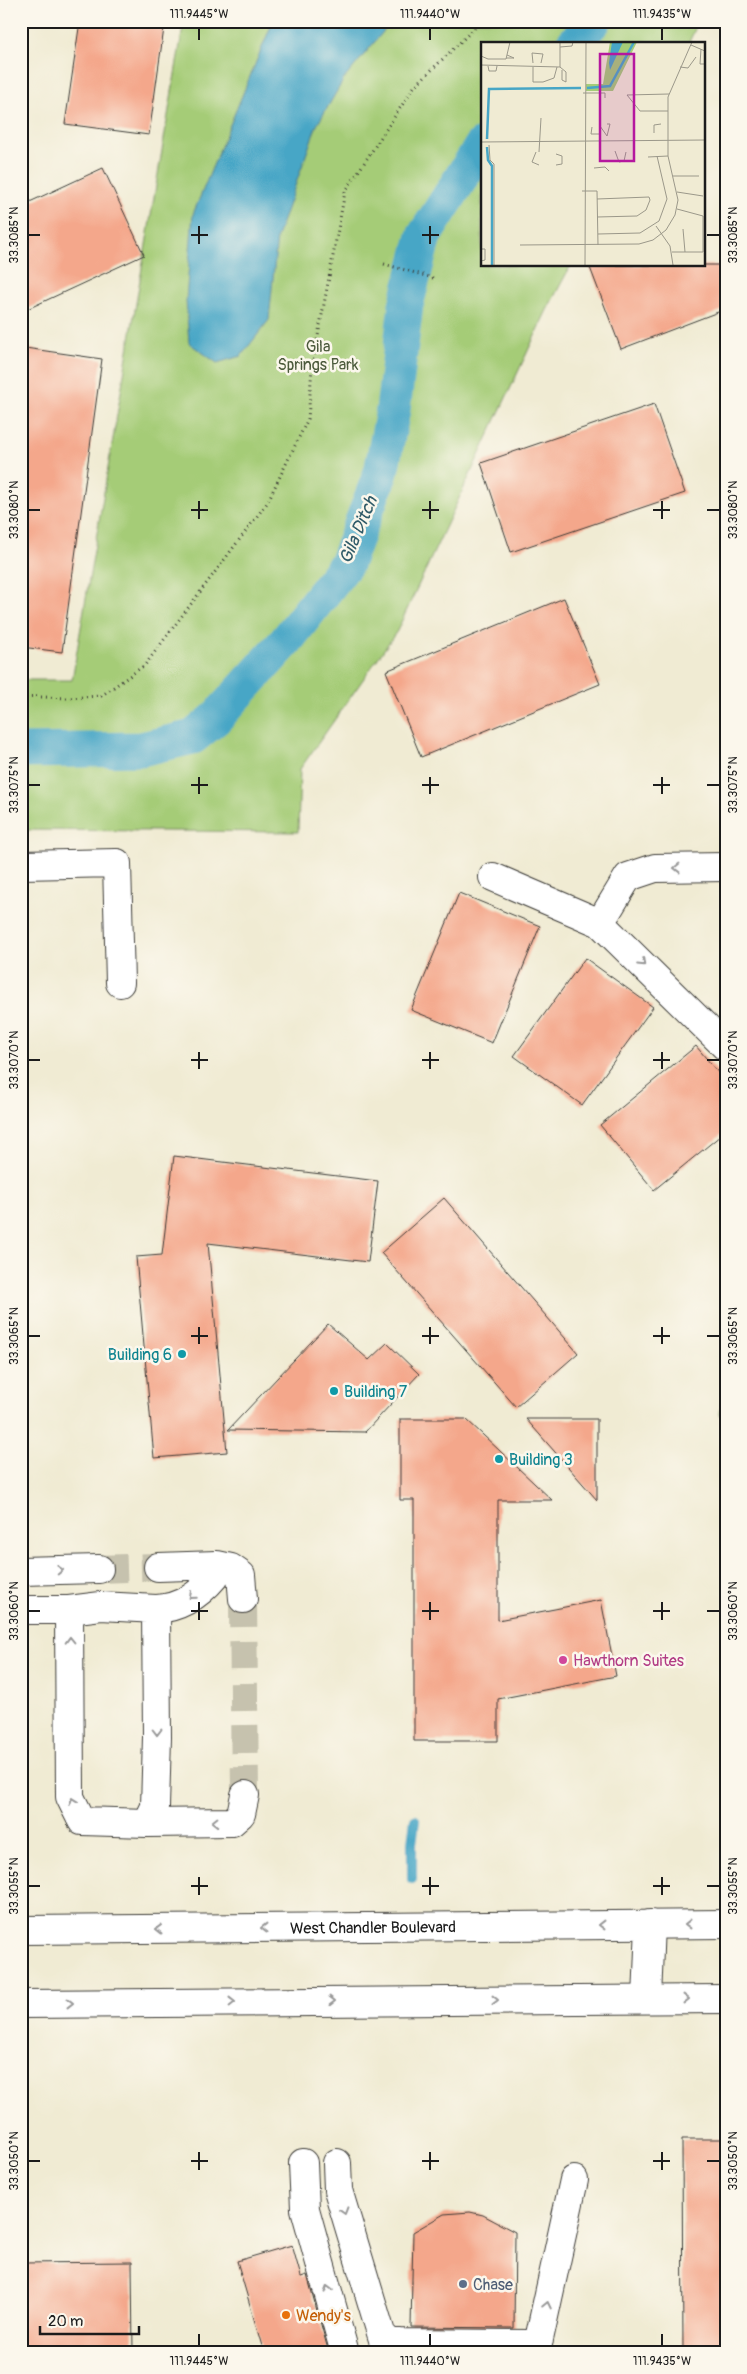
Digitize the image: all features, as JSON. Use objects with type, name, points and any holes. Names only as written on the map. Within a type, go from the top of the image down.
[{"type":"main road","points":[[21,865],[117,864],[120,983]]},
{"type":"main road","points":[[600,923],[628,877],[655,868],[726,868]]},
{"type":"main road","points":[[493,877],[600,923],[726,1047]]},
{"type":"main road","points":[[158,1567],[216,1564],[231,1568],[241,1575],[243,1599]]},
{"type":"main road","points":[[21,1610],[69,1610],[102,1606],[174,1608],[185,1602],[212,1580],[215,1576],[216,1564]]},
{"type":"main road","points":[[21,1571],[99,1569]]},
{"type":"main road","points":[[147,1823],[155,1807],[157,1737],[156,1609]]},
{"type":"main road","points":[[69,1610],[70,1797],[82,1821],[147,1823],[232,1822],[241,1814],[245,1794]]},
{"type":"main road","points":[[647,1999],[650,1924]]},
{"type":"main road","name":"West Chandler Boulevard","points":[[21,1930],[726,1924]]},
{"type":"main road","points":[[21,2004],[726,1999]]},
{"type":"main road","points":[[303,2163],[305,2209],[345,2353]]},
{"type":"main road","points":[[337,2163],[338,2190],[387,2347]]},
{"type":"main road","points":[[387,2347],[388,2341],[400,2343],[529,2344],[536,2349],[574,2180]]},
{"type":"path","points":[[21,696],[66,698],[102,696],[145,665],[267,503],[308,419],[312,368],[345,192],[414,87],[482,21]]},
{"type":"path","points":[[384,264],[433,278]]},
{"type":"green space","name":"Gila Springs Park","points":[[184,21],[699,21],[689,42],[481,42],[481,266],[570,266],[547,310],[397,631],[300,769],[298,832],[21,830],[21,680],[72,680]]},
{"type":"green space","points":[[725,1364],[726,1415],[720,1415]]},
{"type":"water","points":[[273,21],[392,21],[344,79],[316,127],[277,237],[269,320],[241,356],[217,363],[189,343],[186,300],[193,214]]},
{"type":"building","points":[[80,21],[165,21],[149,135],[65,124]]},
{"type":"building","points":[[103,168],[144,255],[21,312],[21,206]]},
{"type":"building","points":[[726,265],[726,309],[621,349],[589,266]]},
{"type":"building","points":[[25,348],[102,359],[62,652],[21,647],[21,378]]},
{"type":"building","points":[[654,404],[685,493],[511,552],[481,463]]},
{"type":"building","points":[[564,598],[600,684],[421,757],[386,671]]},
{"type":"building","points":[[459,893],[540,926],[492,1043],[411,1010]]},
{"type":"building","points":[[585,958],[653,1007],[582,1105],[514,1056]]},
{"type":"building","points":[[696,1046],[726,1082],[726,1131],[654,1190],[600,1125]]},
{"type":"building","points":[[174,1156],[378,1181],[368,1262],[208,1243],[227,1452],[154,1458],[136,1257],[162,1255]]},
{"type":"building","points":[[444,1198],[578,1353],[516,1407],[381,1253]]},
{"type":"building","name":"Building 7","points":[[328,1324],[369,1360],[387,1343],[419,1374],[365,1432],[228,1430]]},
{"type":"building","points":[[400,1419],[466,1419],[552,1500],[498,1500],[498,1620],[601,1600],[616,1676],[498,1699],[498,1741],[414,1741],[414,1500],[400,1500]]},
{"type":"building","points":[[526,1419],[597,1419],[597,1500]]},
{"type":"building","points":[[682,2139],[726,2139],[726,2353],[683,2353]]},
{"type":"building","name":"Chase","points":[[470,2212],[483,2215],[515,2232],[514,2328],[411,2327],[413,2232],[444,2214]]},
{"type":"building","name":"Wendy's","points":[[292,2245],[301,2277],[307,2275],[329,2353],[264,2353],[237,2261]]},
{"type":"building","points":[[132,2262],[133,2353],[21,2353],[21,2263]]},
{"type":"waterway","name":"Gila Ditch","points":[[575,42],[594,21]]},
{"type":"waterway","name":"Gila Ditch","points":[[21,751],[141,749],[193,737],[215,719],[286,641],[346,564],[381,472],[393,410],[406,305],[424,236],[481,147]]},
{"type":"waterway","points":[[412,1879],[412,1843],[415,1820]]},
{"type":"tunnel","points":[[99,1569],[158,1567]]},
{"type":"tunnel","points":[[243,1599],[245,1795]]},
{"type":"place","name":"Building 6","points":[[182,1354]]},
{"type":"place","name":"Building 7","points":[[334,1391]]},
{"type":"place","name":"Building 3","points":[[499,1459]]},
{"type":"place","name":"Hawthorn Suites","points":[[563,1660]]},
{"type":"place","name":"Chase","points":[[463,2284]]},
{"type":"place","name":"Wendy's","points":[[286,2315]]}]
